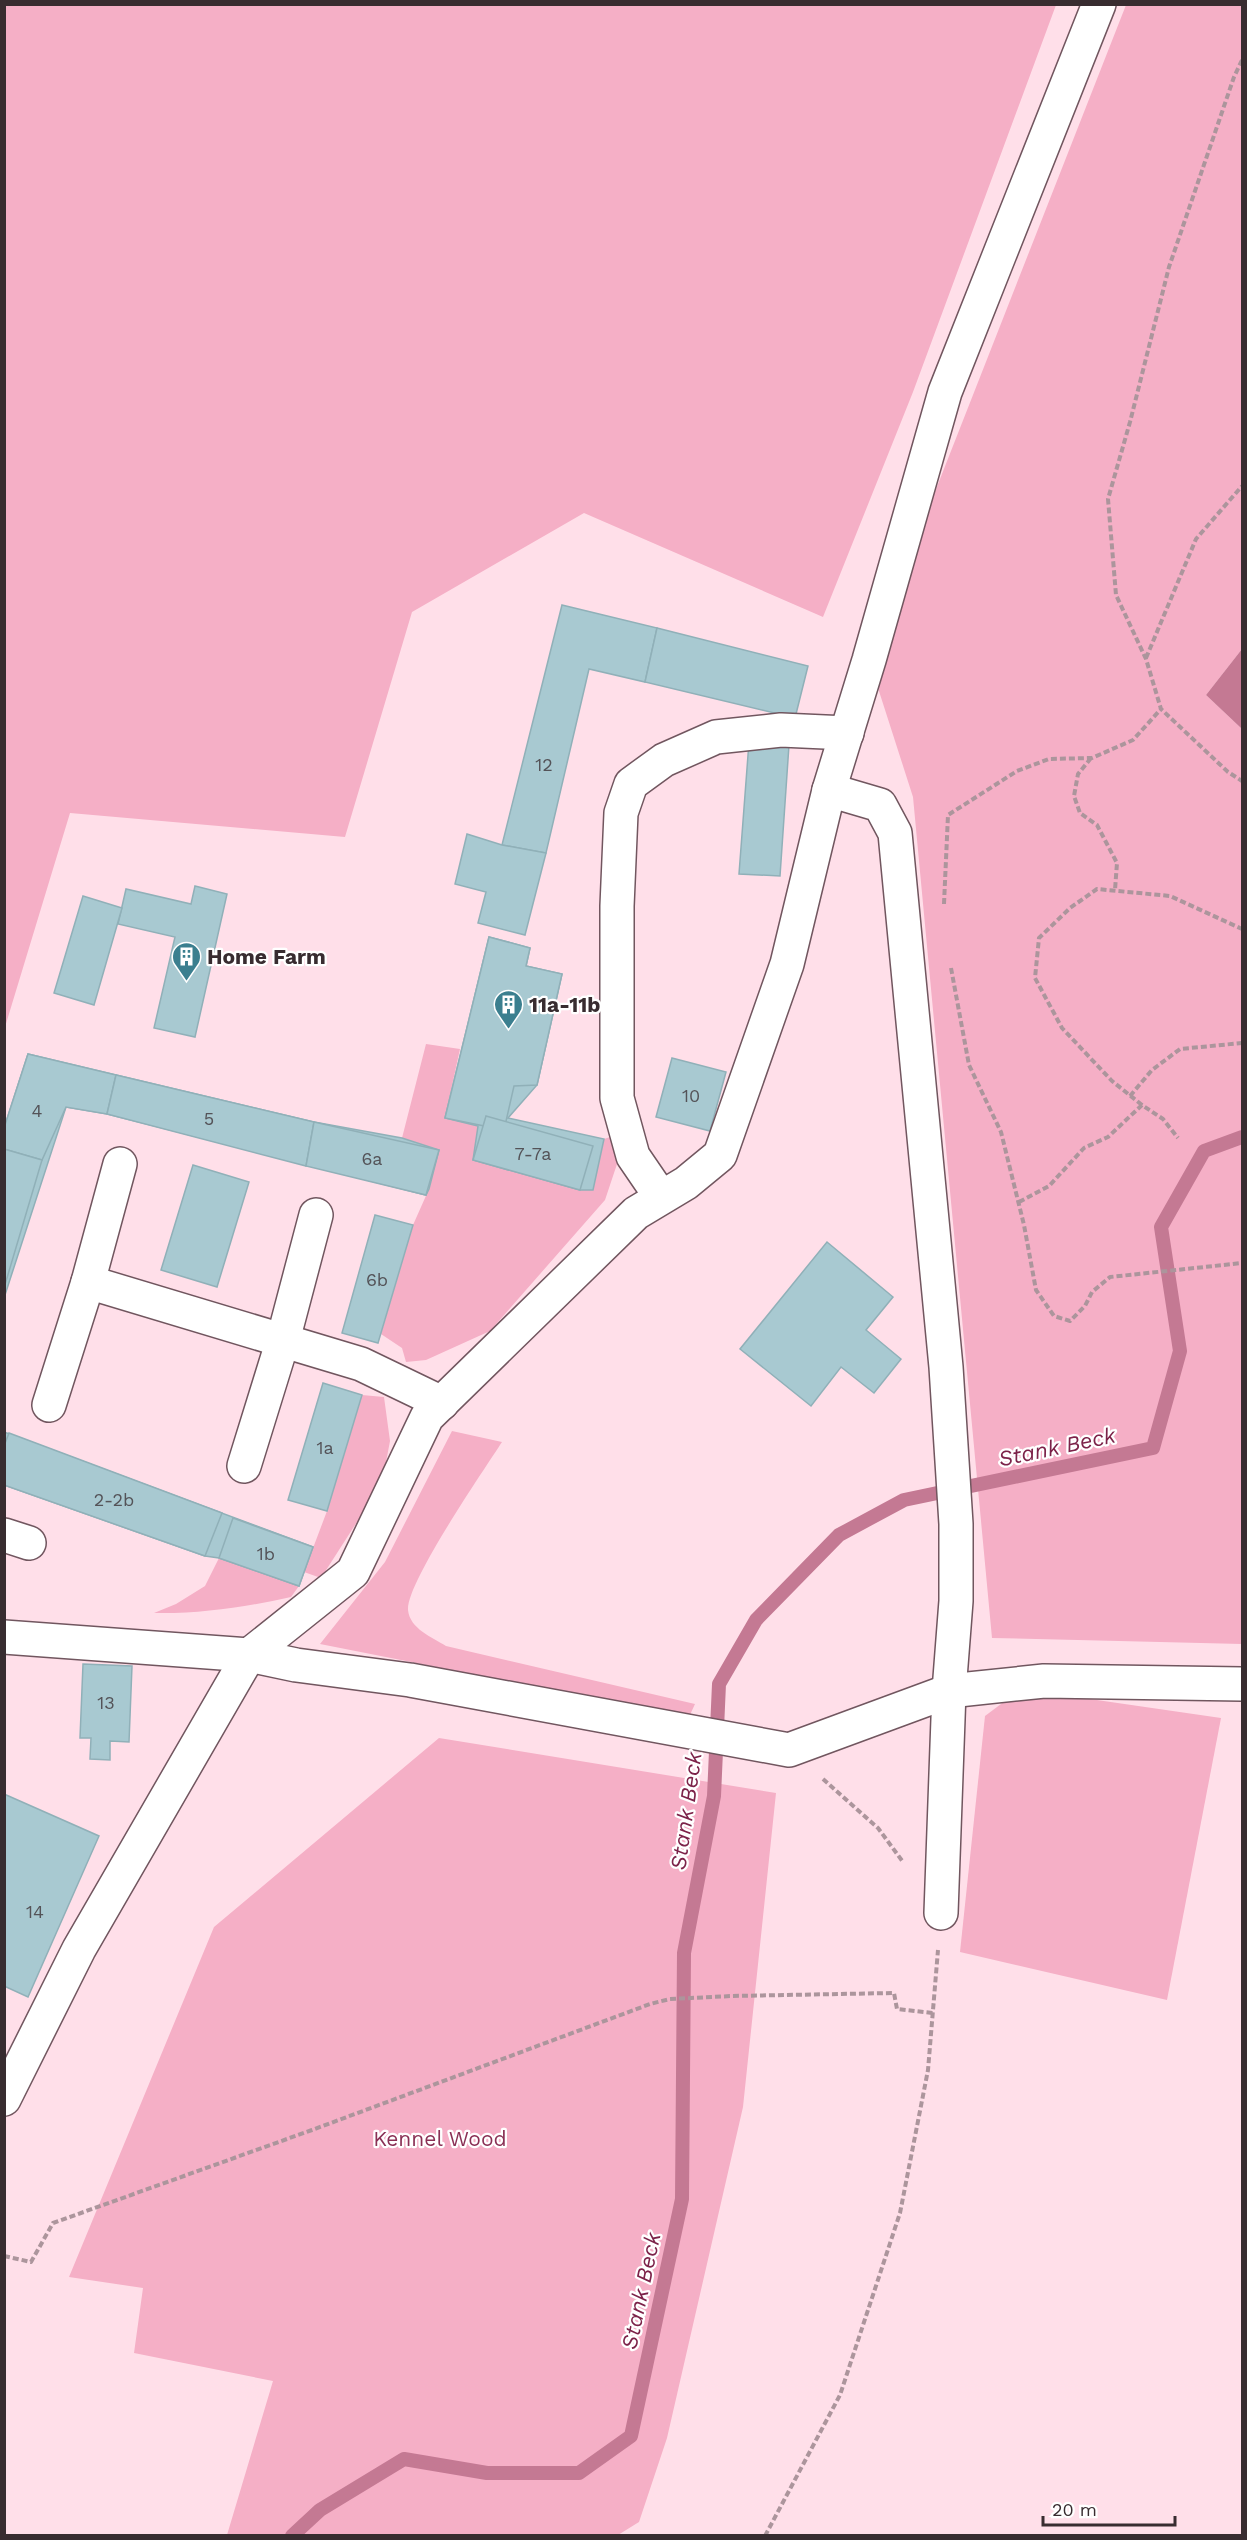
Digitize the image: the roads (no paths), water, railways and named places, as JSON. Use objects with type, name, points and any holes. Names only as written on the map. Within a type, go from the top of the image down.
[{"type":"lane","points":[[4,2099],[79,1949],[249,1655],[353,1572],[427,1417],[636,1213],[686,1183],[720,1155],[787,964],[829,790],[945,392],[1099,4]]},
{"type":"lane","points":[[661,1197],[633,1156],[617,1098],[621,813],[631,784],[664,760],[716,737],[781,730],[847,733]]},
{"type":"lane","points":[[829,790],[880,805],[895,833],[944,1343],[956,1524],[956,1600],[949,1691],[941,1913]]},
{"type":"lane","points":[[49,1405],[88,1282],[120,1164]]},
{"type":"lane","points":[[244,1466],[283,1340],[316,1215]]},
{"type":"lane","points":[[88,1282],[361,1364],[442,1403]]},
{"type":"lane","points":[[4,1637],[249,1655],[296,1665],[410,1680],[789,1750],[949,1691],[1044,1681],[1242,1684]]},
{"type":"waterway","name":"Stank Beck","points":[[292,2536],[320,2510],[404,2459],[487,2473],[579,2473],[631,2436],[682,2199],[684,1953],[714,1796],[719,1684],[756,1620],[839,1535],[904,1500],[1153,1448],[1180,1351],[1161,1227],[1204,1151],[1242,1137]]},
{"type":"place","name":"Home Farm","points":[[186,982]]},
{"type":"place","name":"11a-11b","points":[[508,1030]]},
{"type":"park label","name":"Kennel Wood","points":[[440,2138]]}]
